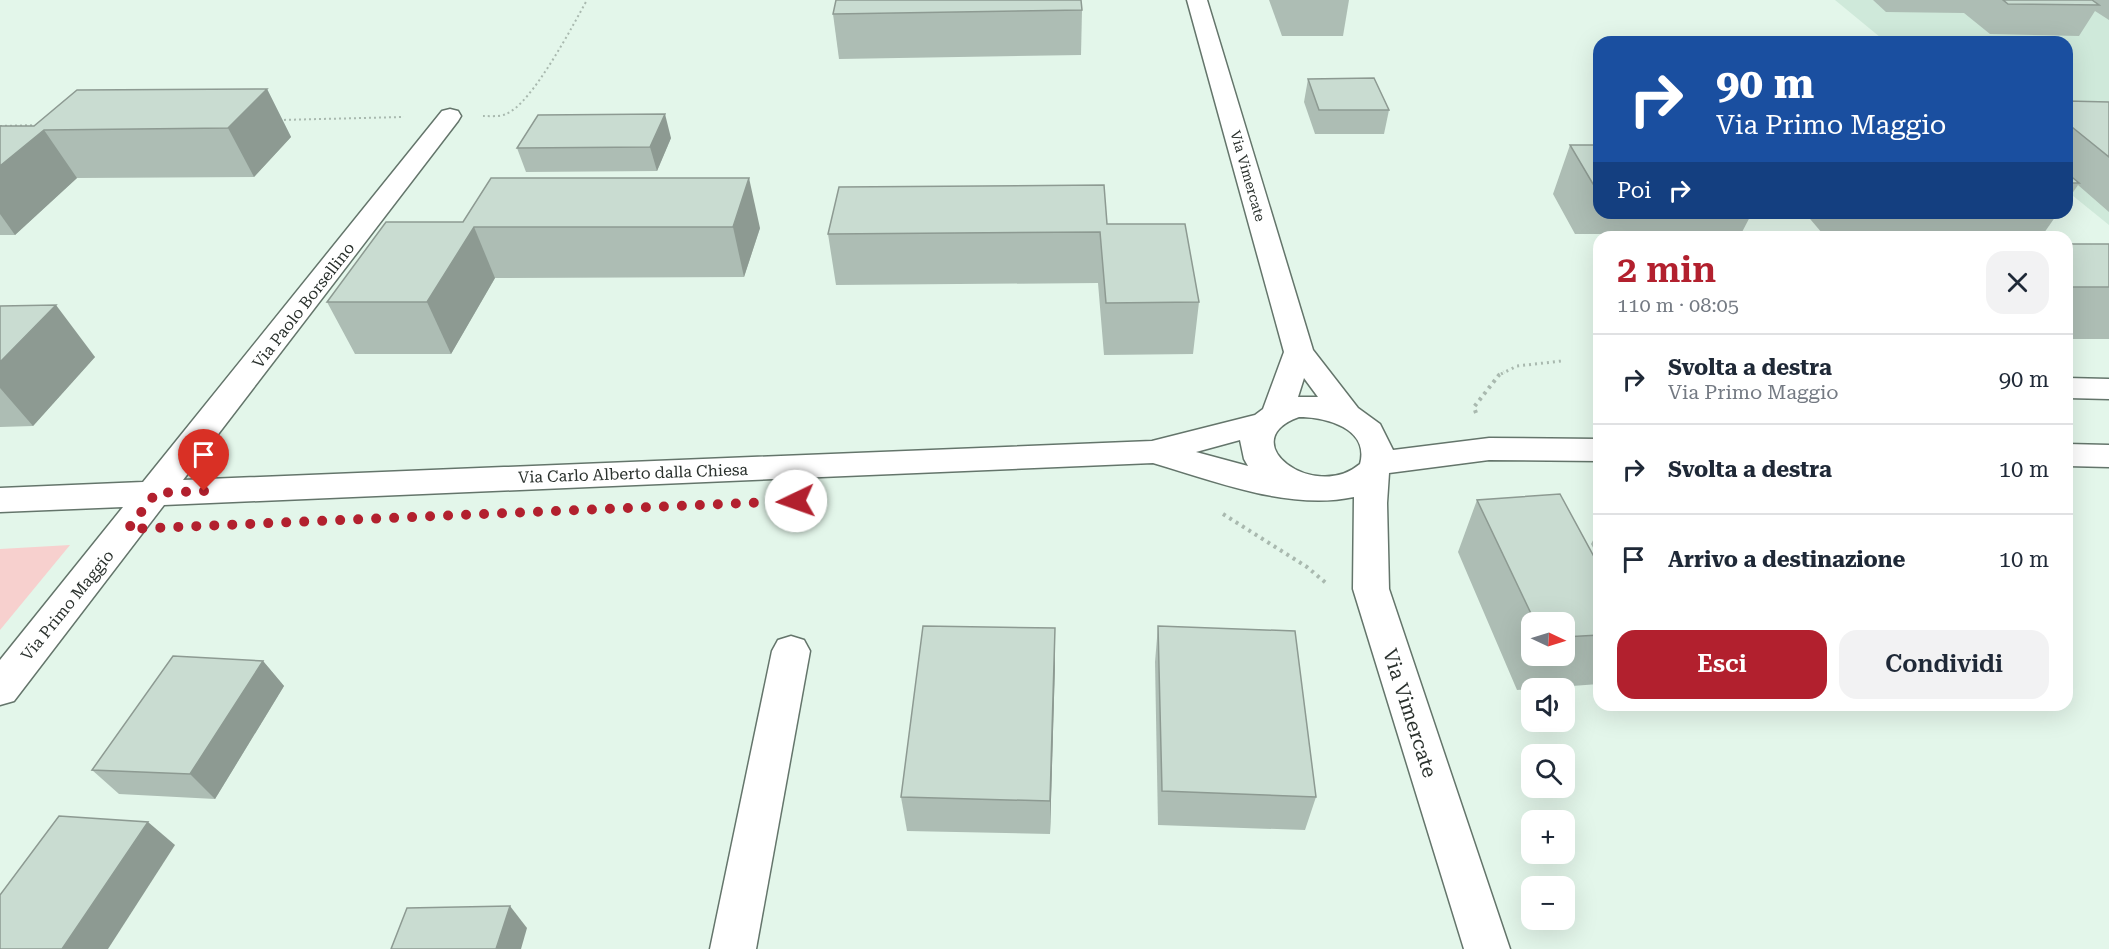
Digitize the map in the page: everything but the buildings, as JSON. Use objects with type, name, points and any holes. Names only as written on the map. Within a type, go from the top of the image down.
[{"type":"street","name":"Via Vimercate","points":[[1197,0],[1299,352],[1347,416]]},
{"type":"street","name":"Via Paolo Borsellino","points":[[156,493],[450,116]]},
{"type":"street","points":[[1270,418],[1299,352]]},
{"type":"street","points":[[2073,388],[2109,389]]},
{"type":"street","points":[[1152,452],[1172,455],[1249,478],[1306,488],[1343,489],[1363,481],[1375,467],[1378,453],[1374,440],[1359,423],[1329,409],[1311,406],[1295,407],[1270,418],[1258,429],[1255,441],[1262,460],[1280,477],[1306,488]]},
{"type":"street","name":"Via Carlo Alberto dalla Chiesa","points":[[0,501],[1152,452],[1270,418]]},
{"type":"street","points":[[1375,467],[1488,449],[1593,450]]},
{"type":"street","points":[[2073,455],[2109,456]]},
{"type":"street","name":"Via Vimercate","points":[[1375,467],[1370,503],[1371,589],[1487,949]]},
{"type":"street","name":"Via Primo Maggio","points":[[0,690],[156,493]]},
{"type":"street","points":[[733,949],[791,651]]},
{"type":"path","points":[[273,120],[506,115],[518,106],[570,34],[587,0]]},
{"type":"path","points":[[0,126],[47,125]]},
{"type":"path","points":[[1488,449],[1474,407],[1499,375],[1517,366],[1562,361]]},
{"type":"path","points":[[1220,512],[1307,567],[1336,590],[1371,589]]},
{"type":"shaded area","points":[[1835,0],[2109,0],[2109,225],[2073,196],[2073,36],[1879,36]]},
{"type":"shaded area","points":[[70,545],[0,630],[0,549]]},
{"type":"route","points":[[204,491],[156,493],[128,529],[796,501]]}]
